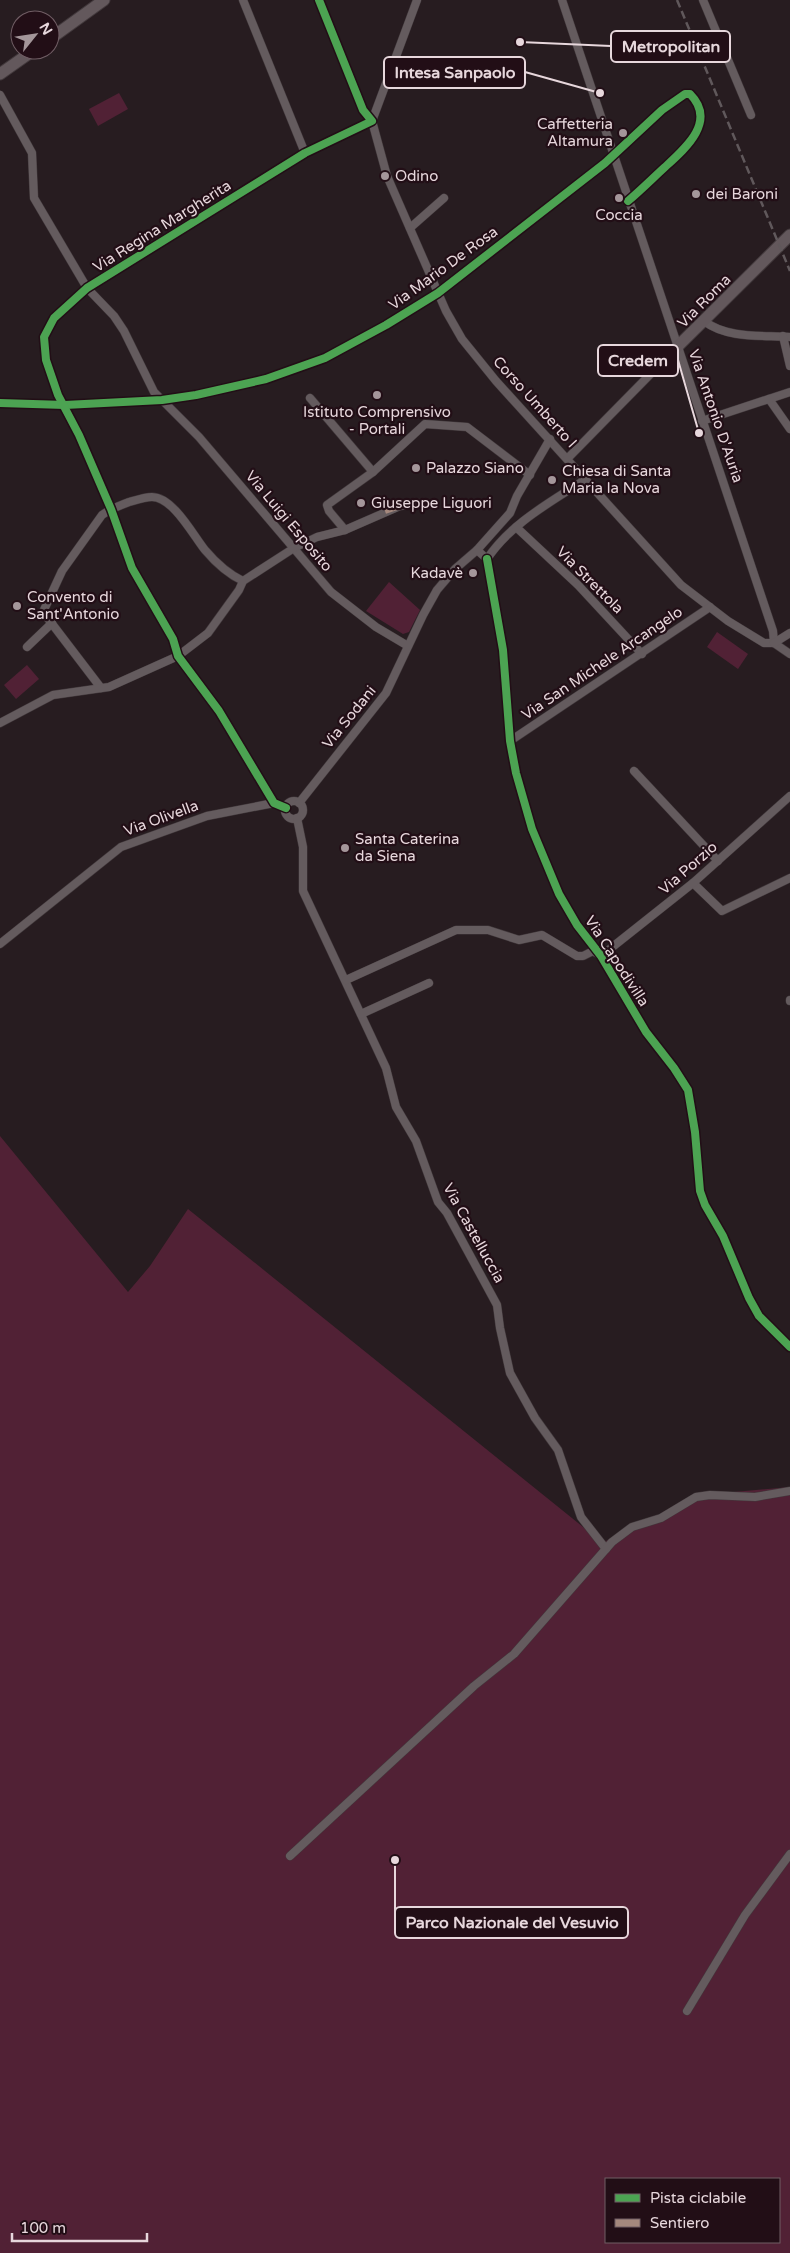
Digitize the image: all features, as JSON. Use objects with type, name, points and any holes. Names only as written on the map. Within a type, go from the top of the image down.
[{"type":"street","points":[[60,32],[104,0]]},
{"type":"street","points":[[243,0],[305,153]]},
{"type":"street","name":"Corso Umberto I","points":[[319,0],[363,110],[372,121],[387,176],[438,293],[450,318],[470,349],[681,585],[764,643],[774,643],[790,654]]},
{"type":"street","points":[[372,121],[417,0]]},
{"type":"street","name":"Via Antonio D'Auria","points":[[562,0],[770,624],[774,643]]},
{"type":"street","points":[[703,0],[751,115]]},
{"type":"street","points":[[0,74],[20,60]]},
{"type":"street","name":"Via Mario De Rosa","points":[[0,402],[64,405],[162,400],[229,389],[303,367],[356,343],[438,293],[598,169],[662,110],[685,94],[690,94],[700,108],[701,119],[697,134],[686,148],[628,202]]},
{"type":"street","name":"Via Luigi Esposito","points":[[0,95],[32,153],[34,198],[87,288],[114,316],[124,330],[154,392],[199,437],[331,592],[376,627],[408,646]]},
{"type":"street","name":"Via Regina Margherita","points":[[274,803],[220,711],[178,656],[173,639],[132,568],[111,509],[46,360],[44,337],[54,318],[87,288],[305,153],[372,121]]},
{"type":"street","points":[[410,228],[444,198]]},
{"type":"street","name":"Via Roma","points":[[568,458],[790,235]]},
{"type":"street","points":[[704,321],[710,326],[743,335],[787,337],[790,366]]},
{"type":"street","points":[[702,421],[790,392]]},
{"type":"street","points":[[310,398],[373,472]]},
{"type":"street","points":[[769,399],[790,429]]},
{"type":"street","points":[[345,530],[329,511],[328,505],[373,472],[425,424],[467,427],[530,475]]},
{"type":"street","name":"Via Sodani","points":[[299,803],[386,693],[423,615],[443,581],[477,550],[510,513],[517,496],[550,438]]},
{"type":"street","points":[[477,550],[487,559],[498,544],[516,527],[586,479]]},
{"type":"street","points":[[101,688],[43,612],[62,571],[102,515],[111,509],[153,497],[161,500],[172,506],[207,552],[230,575],[243,581]]},
{"type":"street","points":[[0,724],[53,695],[101,688],[138,675],[178,656],[203,638],[229,604],[243,581],[294,548],[317,537],[345,530],[385,511],[408,503],[418,503]]},
{"type":"street","name":"Via Strettola","points":[[516,527],[578,585],[642,654]]},
{"type":"street","name":"Via Capodivilla","points":[[487,559],[503,650],[510,741],[516,773],[532,829],[564,902],[585,937],[601,956],[646,1032],[674,1068],[688,1090],[695,1132],[700,1191],[704,1205],[723,1236],[749,1298],[759,1316],[790,1348]]},
{"type":"street","name":"Via San Michele Arcangelo","points":[[510,741],[710,607]]},
{"type":"street","points":[[27,648],[52,623]]},
{"type":"street","points":[[774,643],[790,633]]},
{"type":"street","points":[[634,771],[718,861]]},
{"type":"street","name":"Via Porzio","points":[[601,956],[693,884],[790,796]]},
{"type":"street","points":[[274,803],[286,808],[289,817],[297,818],[303,813],[299,803],[291,802],[286,808]]},
{"type":"street","name":"Via Olivella","points":[[0,944],[121,847],[207,816],[274,803]]},
{"type":"street","name":"Via Castelluccia","points":[[297,818],[301,831],[304,869],[302,891],[346,980],[386,1068],[396,1107],[416,1141],[438,1202],[457,1230],[497,1305],[510,1373],[539,1425],[558,1450],[581,1517],[606,1549]]},
{"type":"street","points":[[693,884],[722,911],[790,878]]},
{"type":"street","points":[[346,980],[456,930],[488,930],[519,940],[542,935],[576,956],[583,956],[593,951],[601,956]]},
{"type":"street","points":[[361,1014],[429,983]]},
{"type":"street","points":[[290,1856],[474,1686],[514,1654],[606,1549],[632,1528],[661,1518],[696,1497],[710,1495],[755,1497],[790,1490]]},
{"type":"street","points":[[687,2011],[745,1915],[769,1885],[782,1861],[790,1854]]},
{"type":"shaded area","points":[[119,93],[128,109],[98,126],[89,109]]},
{"type":"shaded area","points":[[389,582],[420,610],[409,632],[403,634],[366,611]]},
{"type":"shaded area","points":[[717,632],[748,654],[738,669],[707,647]]},
{"type":"shaded area","points":[[27,665],[39,679],[16,699],[4,685]]},
{"type":"shaded area","points":[[0,1136],[128,1292],[150,1266],[188,1209],[598,1539],[606,1541],[634,1523],[679,1509],[712,1494],[790,1487],[790,2253],[0,2253]]},
{"type":"railway","points":[[677,0],[790,271]]},
{"type":"marked path","points":[[385,511],[408,503],[418,503]]},
{"type":"cycle path","points":[[286,808],[274,803],[219,711],[178,656],[173,639],[132,568],[111,509],[79,435],[58,395],[46,360],[44,337],[54,318],[87,288],[305,153],[372,121],[363,110],[319,0]]},
{"type":"cycle path","points":[[0,403],[65,405],[162,400],[196,395],[266,379],[325,358],[386,325],[438,293],[605,163],[662,110],[685,94],[690,94],[698,104],[700,114],[696,134],[682,151],[628,201]]},
{"type":"cycle path","points":[[487,559],[503,650],[510,741],[516,773],[532,829],[559,894],[577,925],[601,956],[646,1032],[674,1068],[688,1090],[695,1132],[700,1191],[705,1205],[723,1236],[749,1298],[759,1316],[790,1347]]},
{"type":"place","name":"Metropolitan","points":[[520,42]]},
{"type":"place","name":"Intesa Sanpaolo","points":[[600,93]]},
{"type":"place","name":"Caffetteria Altamura","points":[[623,133]]},
{"type":"place","name":"Odino","points":[[385,176]]},
{"type":"place","name":"dei Baroni","points":[[696,194]]},
{"type":"place","name":"Coccia","points":[[619,198]]},
{"type":"place","name":"Istituto Comprensivo - Portali","points":[[377,395]]},
{"type":"place","name":"Credem","points":[[699,433]]},
{"type":"place","name":"Palazzo Siano","points":[[416,468]]},
{"type":"place","name":"Chiesa di Santa Maria la Nova","points":[[552,480]]},
{"type":"place","name":"Giuseppe Liguori","points":[[361,503]]},
{"type":"place","name":"Kadavè","points":[[473,573]]},
{"type":"place","name":"Convento di Sant'Antonio","points":[[17,606]]},
{"type":"place","name":"Santa Caterina da Siena","points":[[345,848]]},
{"type":"place","name":"Parco Nazionale del Vesuvio","points":[[395,1860]]}]
